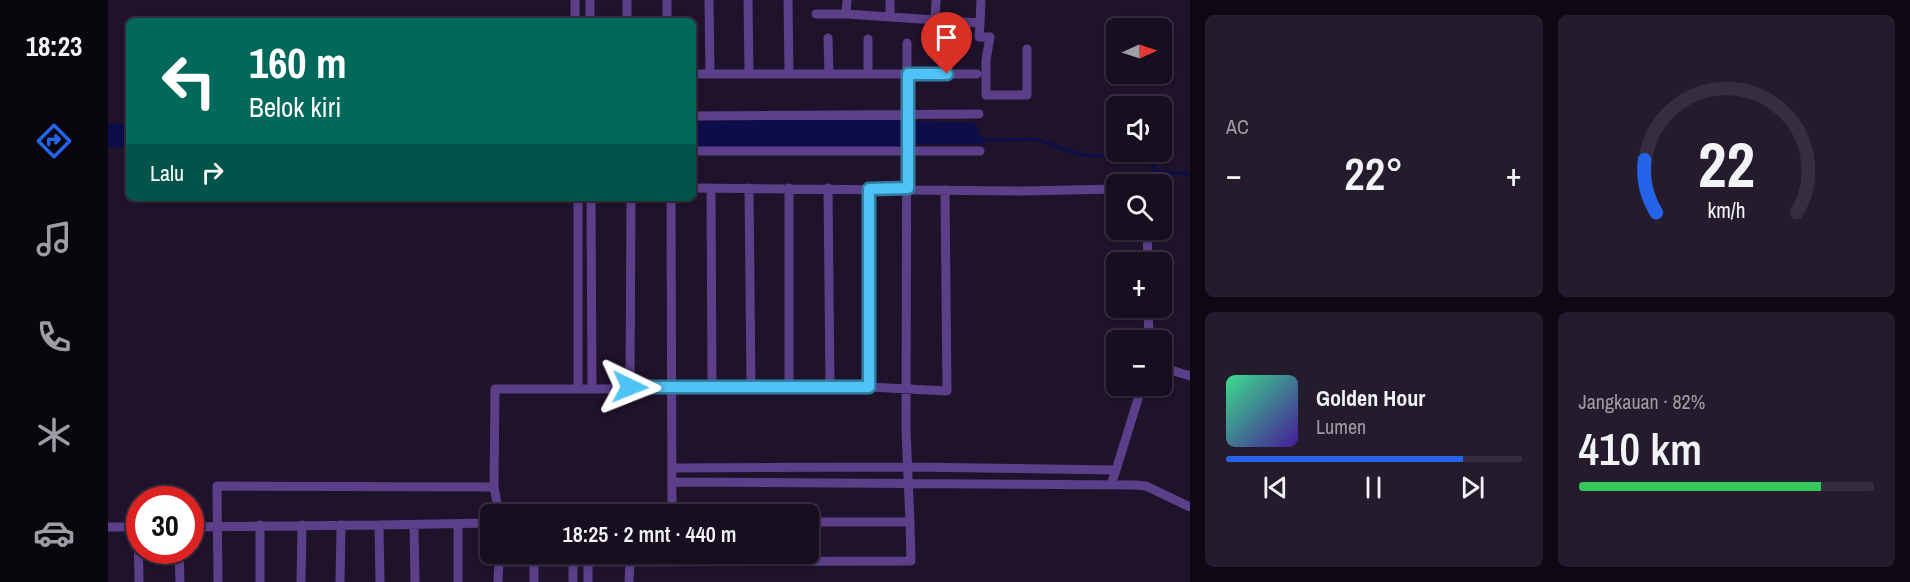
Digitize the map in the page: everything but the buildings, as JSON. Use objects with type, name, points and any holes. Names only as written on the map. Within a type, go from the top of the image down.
[{"type":"street","points":[[575,0],[575,18]]},
{"type":"street","points":[[590,0],[590,18]]},
{"type":"street","points":[[627,0],[627,18]]},
{"type":"street","points":[[667,0],[667,18]]},
{"type":"street","points":[[710,0],[710,74]]},
{"type":"street","points":[[748,0],[749,74]]},
{"type":"street","points":[[789,74],[790,0]]},
{"type":"street","points":[[846,14],[847,0]]},
{"type":"street","points":[[890,0],[890,17]]},
{"type":"street","points":[[935,20],[936,0]]},
{"type":"street","points":[[981,0],[979,36],[990,37],[986,60],[986,95],[1027,95],[1027,49]]},
{"type":"street","points":[[816,14],[980,22]]},
{"type":"street","points":[[828,38],[829,74]]},
{"type":"street","points":[[868,39],[868,74]]},
{"type":"street","points":[[819,559],[911,561],[910,483],[906,430],[908,391],[907,43]]},
{"type":"street","points":[[947,45],[947,74]]},
{"type":"street","points":[[696,74],[977,74]]},
{"type":"street","points":[[696,116],[979,114]]},
{"type":"street","points":[[696,151],[980,151]]},
{"type":"street","points":[[696,188],[1106,189]]},
{"type":"street","points":[[711,188],[712,387]]},
{"type":"street","points":[[749,188],[751,387]]},
{"type":"street","points":[[789,188],[789,387]]},
{"type":"street","points":[[828,188],[830,387]]},
{"type":"street","points":[[869,189],[869,387]]},
{"type":"street","points":[[497,504],[494,487],[495,389],[869,387],[908,391],[947,391],[945,190]]},
{"type":"street","points":[[578,201],[578,389]]},
{"type":"street","points":[[591,201],[592,389]]},
{"type":"street","points":[[630,387],[631,201]]},
{"type":"street","points":[[671,201],[672,504]]},
{"type":"street","points":[[1172,370],[1190,376]]},
{"type":"street","points":[[1111,485],[1139,396]]},
{"type":"street","points":[[672,468],[909,467],[1116,470]]},
{"type":"street","points":[[672,482],[1146,486],[1190,507]]},
{"type":"street","points":[[218,582],[217,486],[494,487]]},
{"type":"street","points":[[819,522],[910,522]]},
{"type":"street","points":[[204,527],[414,526],[480,523]]},
{"type":"street","points":[[458,524],[458,582]]},
{"type":"street","points":[[260,525],[260,582]]},
{"type":"street","points":[[301,582],[302,525]]},
{"type":"street","points":[[340,582],[341,525]]},
{"type":"street","points":[[379,525],[380,582]]},
{"type":"street","points":[[414,526],[415,582]]},
{"type":"street","points":[[108,527],[126,527]]},
{"type":"street","points":[[139,564],[139,582]]},
{"type":"street","points":[[179,564],[180,582]]},
{"type":"street","points":[[498,582],[499,564]]},
{"type":"street","points":[[534,564],[534,582]]},
{"type":"street","points":[[573,564],[573,582]]},
{"type":"street","points":[[588,564],[588,582]]},
{"type":"street","points":[[629,582],[630,564]]},
{"type":"shaded area","points":[[902,119],[901,147],[696,147],[696,121]]},
{"type":"shaded area","points":[[912,121],[975,123],[984,144],[912,144]]},
{"type":"shaded area","points":[[108,124],[126,124],[126,147],[108,147]]},
{"type":"waterway","points":[[982,140],[1037,139],[1081,155],[1151,157],[1155,171],[1190,174]]},
{"type":"route","points":[[630,387],[672,389],[869,387],[869,189],[908,188],[908,74],[947,74]]}]
